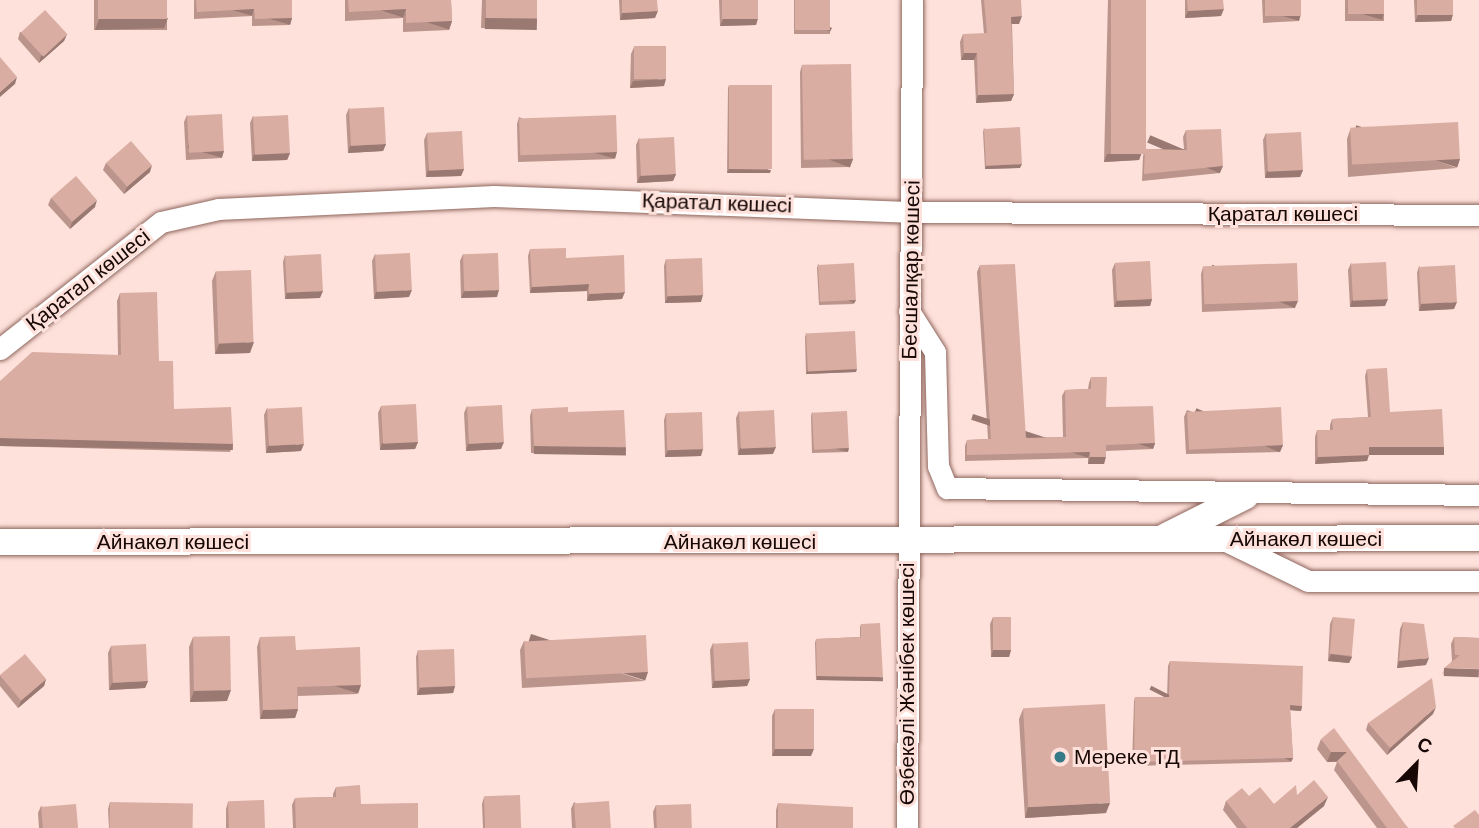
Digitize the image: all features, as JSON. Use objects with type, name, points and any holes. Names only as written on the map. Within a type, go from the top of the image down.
[{"type":"main road","points":[[1159,540],[1246,496]]},
{"type":"main road","name":"Айнакөл көшесі","points":[[0,542],[1479,538]]},
{"type":"street","name":"Бесшалқар көшесі","points":[[908,541],[909,310],[914,212],[912,0]]},
{"type":"street","name":"Қаратал көшесі","points":[[0,349],[161,222],[218,209],[494,196],[914,212],[1479,215]]},
{"type":"street","points":[[909,310],[935,352],[937,466],[947,488],[1246,496],[1479,495]]},
{"type":"street","points":[[1224,540],[1308,581],[1479,581]]},
{"type":"street","name":"Өзбекәлі Жәнібек көшесі","points":[[907,828],[908,541]]},
{"type":"building","points":[[98,0],[167,0],[167,19],[98,19]]},
{"type":"building","points":[[196,0],[292,0],[292,18],[255,19],[254,9],[197,12]]},
{"type":"building","points":[[348,0],[451,0],[452,21],[406,23],[406,9],[349,12]]},
{"type":"building","points":[[486,0],[537,0],[537,18],[486,18]]},
{"type":"building","points":[[622,0],[657,0],[658,11],[622,13]]},
{"type":"building","points":[[722,0],[758,0],[758,19],[722,19]]},
{"type":"building","points":[[795,0],[830,0],[830,30],[795,30]]},
{"type":"building","points":[[984,0],[1021,0],[1022,16],[1011,17],[1014,94],[978,95],[977,53],[964,53],[963,34],[987,33]]},
{"type":"building","points":[[1111,0],[1146,0],[1146,154],[1111,154]]},
{"type":"building","points":[[1187,0],[1223,0],[1224,9],[1188,11]]},
{"type":"building","points":[[1265,0],[1301,0],[1301,16],[1265,16]]},
{"type":"building","points":[[1348,0],[1384,0],[1384,14],[1348,14]]},
{"type":"building","points":[[1417,0],[1453,0],[1453,15],[1417,15]]},
{"type":"building","points":[[45,10],[68,34],[43,57],[21,33]]},
{"type":"building","points":[[634,46],[666,46],[666,79],[634,79]]},
{"type":"building","points":[[0,57],[17,77],[0,92]]},
{"type":"building","points":[[851,64],[853,159],[804,160],[802,65]]},
{"type":"building","points":[[729,85],[772,85],[772,169],[729,169]]},
{"type":"building","points":[[384,107],[386,144],[351,146],[349,109]]},
{"type":"building","points":[[222,114],[224,151],[189,153],[187,116]]},
{"type":"building","points":[[288,115],[290,153],[255,155],[253,117]]},
{"type":"building","points":[[616,115],[617,152],[520,155],[519,118]]},
{"type":"building","points":[[1458,122],[1460,159],[1352,165],[1350,128]]},
{"type":"building","points":[[1020,127],[1022,164],[986,166],[984,129]]},
{"type":"building","points":[[1221,129],[1223,166],[1144,174],[1145,149],[1187,150],[1186,130]]},
{"type":"building","points":[[462,131],[464,169],[429,171],[427,133]]},
{"type":"building","points":[[1301,132],[1303,170],[1268,172],[1266,134]]},
{"type":"building","points":[[674,137],[676,174],[641,176],[639,139]]},
{"type":"building","points":[[131,141],[152,165],[127,187],[106,163]]},
{"type":"building","points":[[76,176],[97,200],[72,222],[51,198]]},
{"type":"building","points":[[566,248],[566,258],[624,255],[625,292],[589,294],[589,284],[532,287],[530,249]]},
{"type":"building","points":[[410,253],[412,290],[377,292],[375,255]]},
{"type":"building","points":[[498,253],[499,290],[464,291],[463,254]]},
{"type":"building","points":[[321,254],[323,291],[287,293],[285,256]]},
{"type":"building","points":[[702,258],[703,295],[667,296],[666,259]]},
{"type":"building","points":[[1150,261],[1152,299],[1117,301],[1115,263]]},
{"type":"building","points":[[1386,262],[1388,299],[1353,301],[1351,264]]},
{"type":"building","points":[[854,263],[856,300],[820,302],[818,265]]},
{"type":"building","points":[[1297,263],[1298,301],[1204,304],[1203,266]]},
{"type":"building","points":[[1015,264],[1026,438],[1066,437],[1065,390],[1091,389],[1091,377],[1107,377],[1106,407],[1153,406],[1155,443],[1106,445],[1106,457],[1090,457],[1090,452],[967,455],[967,440],[991,439],[980,265]]},
{"type":"building","points":[[1455,265],[1457,302],[1421,304],[1419,267]]},
{"type":"building","points":[[251,270],[254,342],[219,343],[216,271]]},
{"type":"building","points":[[157,292],[159,361],[173,361],[174,409],[231,407],[233,444],[0,438],[0,381],[32,352],[121,355],[120,293]]},
{"type":"building","points":[[855,331],[857,369],[808,372],[806,334]]},
{"type":"building","points":[[1387,368],[1390,412],[1442,409],[1444,447],[1369,447],[1369,455],[1318,457],[1317,430],[1333,430],[1332,419],[1371,417],[1367,369]]},
{"type":"building","points":[[416,404],[418,442],[383,444],[381,406]]},
{"type":"building","points":[[502,405],[504,442],[469,444],[467,407]]},
{"type":"building","points":[[302,407],[304,444],[269,446],[267,409]]},
{"type":"building","points":[[568,407],[568,412],[624,410],[626,447],[534,446],[532,409]]},
{"type":"building","points":[[1281,407],[1283,445],[1189,450],[1187,412]]},
{"type":"building","points":[[774,410],[776,447],[741,449],[739,412]]},
{"type":"building","points":[[847,411],[849,448],[814,450],[812,413]]},
{"type":"building","points":[[702,412],[703,449],[667,450],[666,413]]},
{"type":"building","points":[[993,617],[1011,617],[1011,650],[993,650]]},
{"type":"building","points":[[1333,617],[1355,619],[1352,656],[1330,654]]},
{"type":"building","points":[[1403,622],[1424,624],[1429,658],[1399,661]]},
{"type":"building","points":[[880,623],[883,677],[817,676],[816,639],[861,637],[861,624]]},
{"type":"building","points":[[646,635],[648,672],[526,678],[524,641]]},
{"type":"building","points":[[230,636],[231,690],[194,691],[193,637]]},
{"type":"building","points":[[295,636],[296,650],[360,647],[361,685],[297,687],[298,709],[263,710],[260,637]]},
{"type":"building","points":[[1454,637],[1479,638],[1479,669],[1444,668],[1460,655],[1455,655]]},
{"type":"building","points":[[748,642],[750,679],[715,681],[713,644]]},
{"type":"building","points":[[146,644],[148,681],[113,683],[111,646]]},
{"type":"building","points":[[454,649],[455,686],[419,687],[418,650]]},
{"type":"building","points":[[25,654],[46,679],[21,700],[0,675]]},
{"type":"building","points":[[1170,661],[1303,666],[1302,706],[1290,705],[1293,758],[1134,762],[1135,697],[1169,697]]},
{"type":"building","points":[[1432,678],[1436,707],[1390,748],[1368,723]]},
{"type":"building","points":[[1105,704],[1110,803],[1028,807],[1023,708]]},
{"type":"building","points":[[775,709],[814,709],[814,749],[775,749]]},
{"type":"building","points":[[1334,728],[1408,828],[1387,828],[1337,761],[1347,752],[1331,752],[1321,739]]},
{"type":"building","points":[[1314,780],[1328,797],[1290,828],[1247,828],[1226,801],[1242,788],[1249,796],[1260,787],[1274,804],[1296,785],[1297,795]]},
{"type":"building","points":[[360,785],[361,804],[418,803],[418,828],[296,828],[295,798],[336,797],[336,787]]},
{"type":"building","points":[[520,795],[521,828],[485,828],[484,796]]},
{"type":"building","points":[[264,800],[265,828],[229,828],[228,801]]},
{"type":"building","points":[[609,801],[611,828],[576,828],[574,803]]},
{"type":"building","points":[[110,802],[193,803],[193,828],[110,828]]},
{"type":"building","points":[[778,803],[853,807],[853,828],[778,828]]},
{"type":"building","points":[[76,804],[78,828],[43,828],[41,807]]},
{"type":"building","points":[[691,804],[692,828],[657,828],[656,805]]},
{"type":"building","points":[[1475,810],[1479,815],[1479,828],[1453,826]]},
{"type":"place","name":"Мереке ТД","points":[[1060,757]]}]
